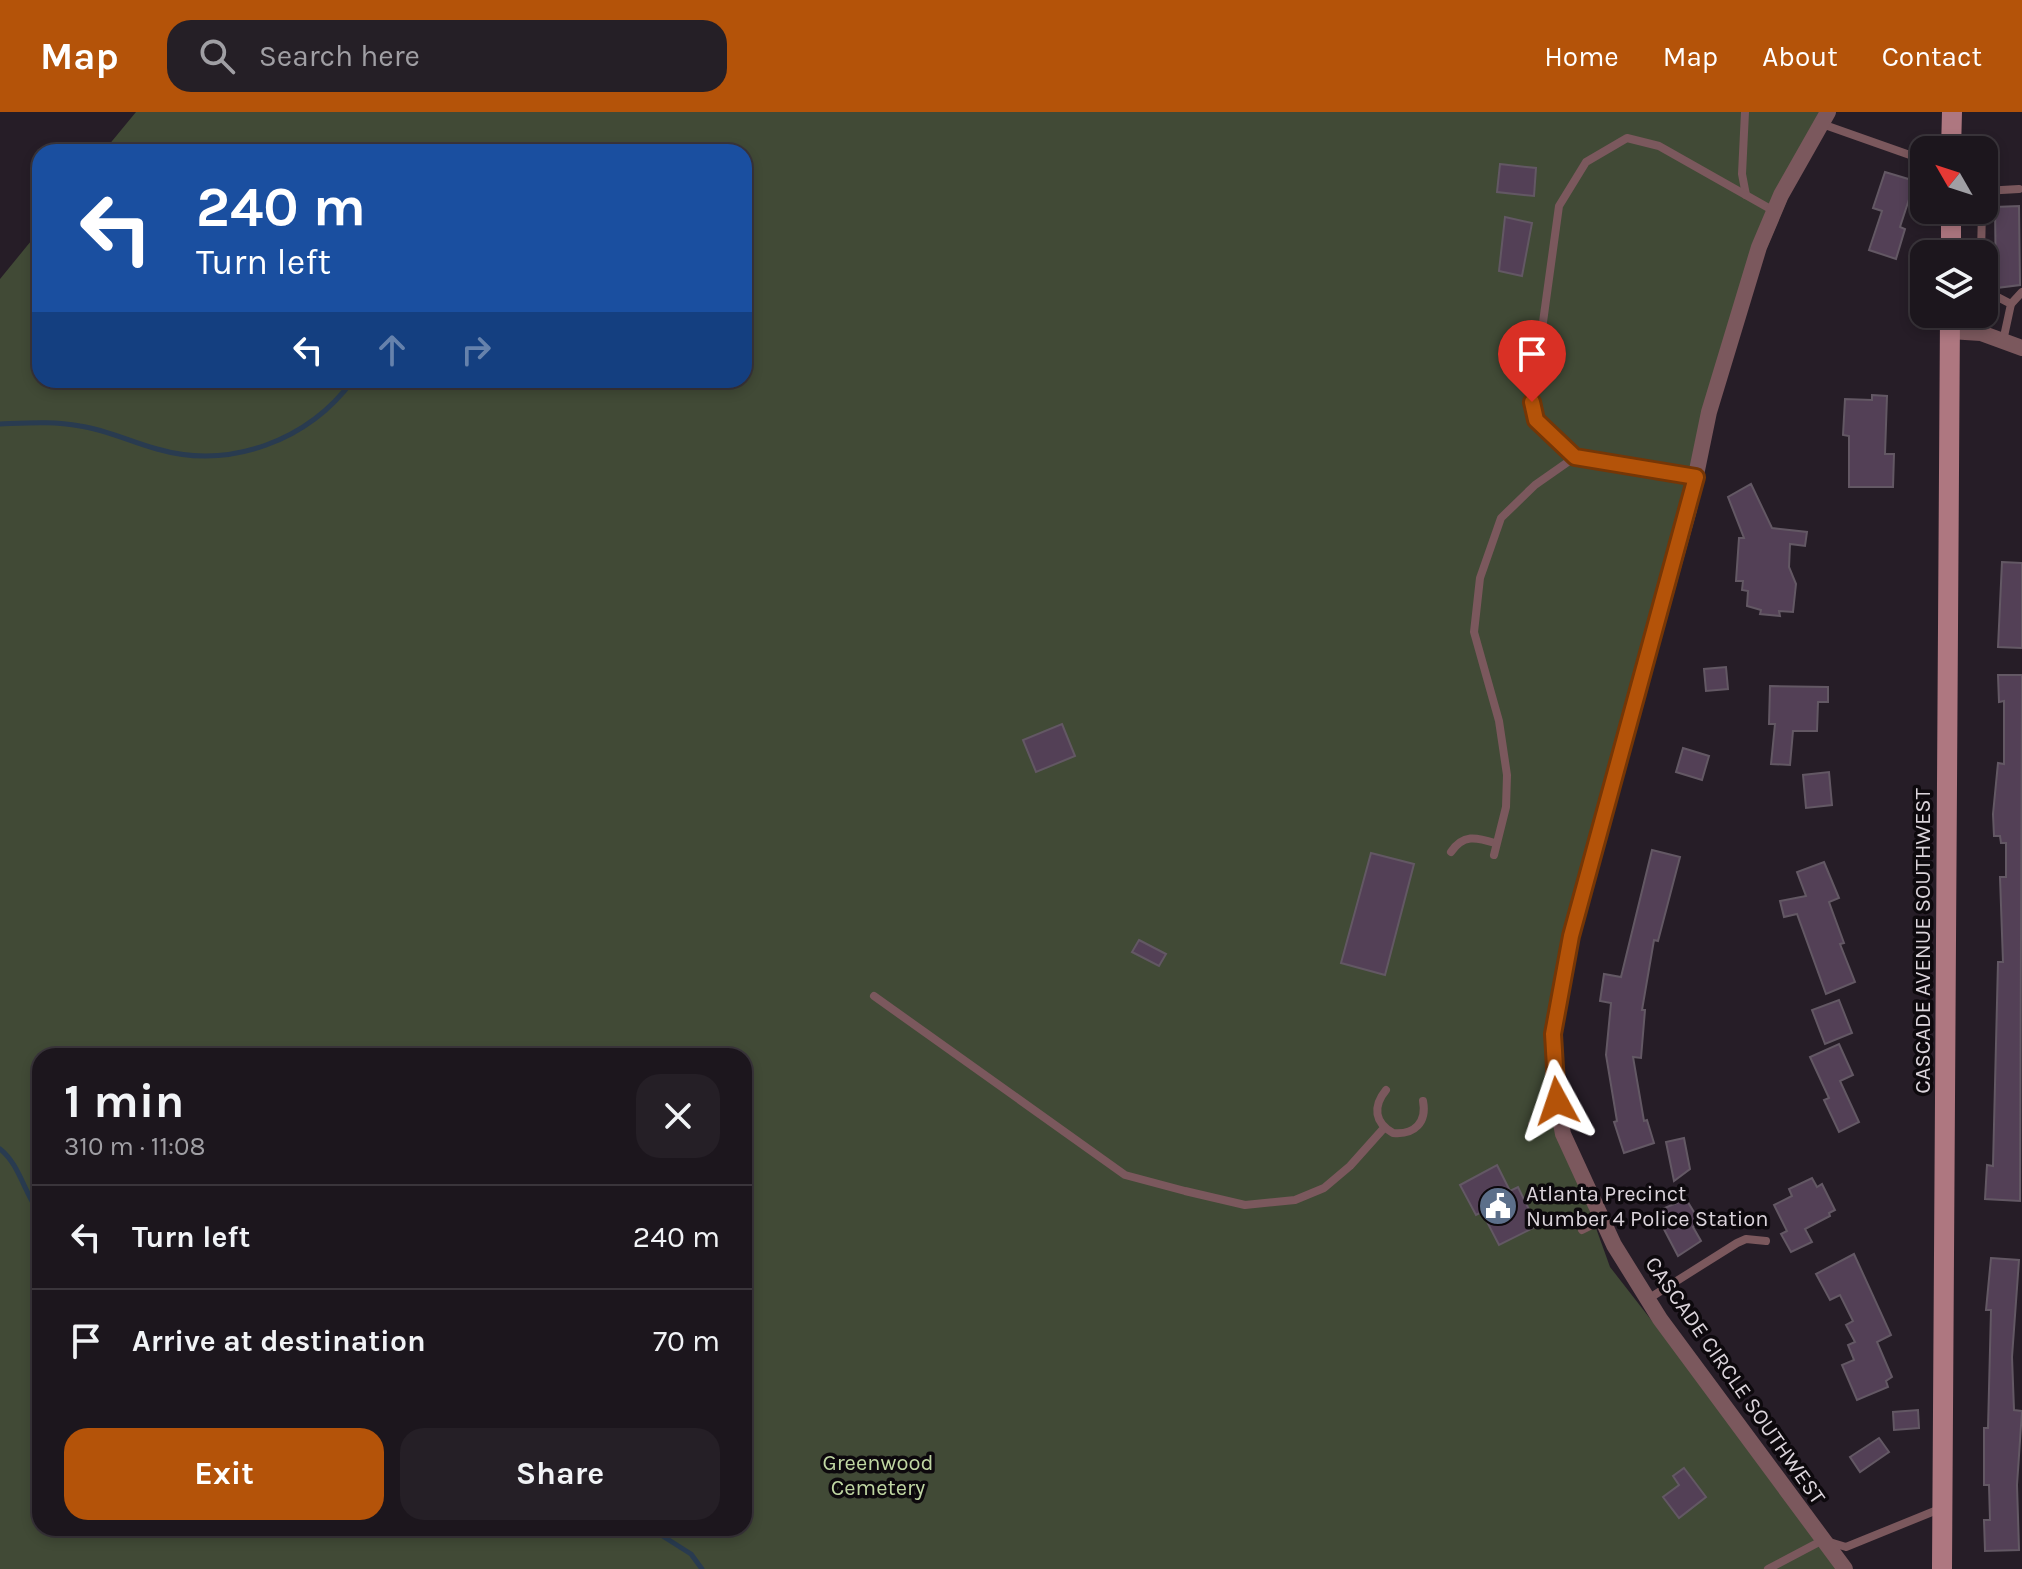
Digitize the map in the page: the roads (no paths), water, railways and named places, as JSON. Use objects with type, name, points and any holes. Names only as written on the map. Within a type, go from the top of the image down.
[{"type":"main road","points":[[1951,136],[1952,112]]},
{"type":"main road","name":"CASCADE AVENUE SOUTHWEST","points":[[1942,1569],[1950,328]]},
{"type":"street","name":"CASCADE CIRCLE SOUTHWEST","points":[[1824,118],[1774,211],[1759,247],[1709,412],[1696,477],[1571,936],[1553,1034],[1553,1082],[1577,1170],[1648,1299],[1845,1569]]},
{"type":"street","points":[[1967,328],[2022,348]]},
{"type":"lane","points":[[1745,112],[1742,174],[1746,195]]},
{"type":"lane","points":[[1824,118],[1910,154]]},
{"type":"lane","points":[[1696,477],[1575,457],[1536,420],[1532,402],[1559,206],[1586,162],[1627,138],[1659,146],[1774,211]]},
{"type":"lane","points":[[1998,190],[2019,189]]},
{"type":"lane","points":[[2003,341],[2011,304],[2022,292]]},
{"type":"lane","points":[[1998,297],[2011,304]]},
{"type":"lane","points":[[1494,855],[1506,807],[1507,775],[1499,721],[1474,632],[1480,578],[1501,518],[1535,485],[1575,457]]},
{"type":"lane","points":[[1451,852],[1457,842],[1466,839],[1495,843]]},
{"type":"lane","points":[[874,996],[1125,1175],[1185,1191],[1245,1205],[1295,1200],[1324,1188],[1350,1166],[1384,1128]]},
{"type":"lane","points":[[1386,1090],[1376,1109],[1384,1128],[1393,1133],[1414,1130],[1422,1122],[1423,1101]]},
{"type":"lane","points":[[1532,1125],[1561,1120]]},
{"type":"lane","points":[[1582,1230],[1602,1220]]},
{"type":"lane","points":[[1648,1299],[1737,1243],[1746,1239],[1766,1241]]},
{"type":"lane","points":[[1768,1569],[1823,1540],[1846,1547],[1942,1508]]},
{"type":"waterway","points":[[0,424],[80,426],[157,449],[185,455],[212,456],[266,445],[290,434],[314,419],[346,388]]},
{"type":"waterway","points":[[0,1149],[17,1171],[32,1200]]},
{"type":"waterway","points":[[663,1536],[691,1554],[702,1569]]},
{"type":"place","name":"Atlanta Precinct Number 4 Police Station","points":[[1498,1206]]},
{"type":"park label","name":"Greenwood Cemetery","points":[[878,1474]]}]
